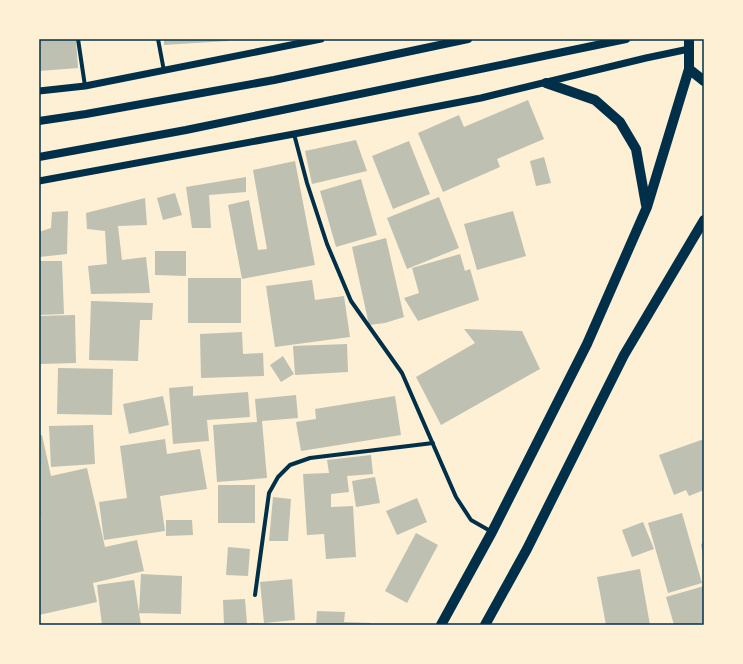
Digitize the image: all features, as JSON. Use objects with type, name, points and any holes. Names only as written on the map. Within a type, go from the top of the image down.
[{"type":"main road","points":[[39,121],[266,82],[468,39]]},
{"type":"main road","points":[[39,157],[186,130],[626,39]]},
{"type":"main road","points":[[441,625],[492,532],[588,344],[647,207],[689,69],[689,44]]},
{"type":"main road","points":[[689,69],[704,81]]},
{"type":"main road","points":[[546,82],[595,100],[620,122],[636,149],[647,207]]},
{"type":"main road","points":[[485,625],[527,549],[624,355],[704,220]]},
{"type":"street","points":[[78,39],[85,86]]},
{"type":"street","points":[[158,39],[164,71]]},
{"type":"street","points":[[39,91],[85,86],[321,39]]},
{"type":"street","points":[[39,181],[481,98],[646,58],[689,44]]},
{"type":"street","points":[[294,134],[306,184],[327,244],[351,301],[402,373],[456,497],[470,520],[492,532]]},
{"type":"street","points":[[254,595],[269,493],[278,477],[290,465],[310,458],[433,443]]},
{"type":"building","points":[[76,39],[78,68],[39,71],[39,40]]},
{"type":"building","points":[[164,39],[228,39],[228,41],[164,45]]},
{"type":"building","points":[[528,100],[544,139],[497,159],[500,167],[443,192],[418,133],[459,115],[464,127]]},
{"type":"building","points":[[356,140],[367,171],[312,184],[305,151]]},
{"type":"building","points":[[409,141],[430,194],[393,209],[372,156]]},
{"type":"building","points":[[544,157],[551,183],[536,186],[530,161]]},
{"type":"building","points":[[295,161],[315,265],[242,279],[228,205],[249,200],[258,250],[267,249],[253,170]]},
{"type":"building","points":[[246,177],[246,192],[209,195],[211,228],[192,228],[186,187]]},
{"type":"building","points":[[361,179],[377,235],[336,247],[320,191]]},
{"type":"building","points":[[175,193],[182,215],[163,220],[157,198]]},
{"type":"building","points":[[439,197],[459,248],[407,269],[387,218]]},
{"type":"building","points":[[145,198],[147,225],[118,226],[122,260],[146,257],[150,293],[91,294],[88,266],[107,264],[105,231],[87,229],[86,213]]},
{"type":"building","points":[[68,211],[67,254],[39,257],[39,232],[51,228],[52,212]]},
{"type":"building","points":[[513,211],[526,256],[477,270],[464,224]]},
{"type":"building","points":[[386,238],[404,317],[385,323],[369,325],[352,247]]},
{"type":"building","points":[[155,251],[186,251],[186,276],[155,275]]},
{"type":"building","points":[[460,254],[465,271],[470,269],[479,300],[418,321],[404,298],[419,293],[412,268]]},
{"type":"building","points":[[39,261],[62,261],[64,314],[39,315]]},
{"type":"building","points":[[188,278],[241,278],[241,323],[188,323]]},
{"type":"building","points":[[312,280],[315,300],[344,296],[350,337],[275,347],[266,286]]},
{"type":"building","points":[[91,301],[153,303],[152,320],[140,320],[138,361],[89,360]]},
{"type":"building","points":[[75,315],[76,363],[39,364],[39,316]]},
{"type":"building","points":[[464,329],[522,331],[540,369],[441,425],[416,377],[475,343]]},
{"type":"building","points":[[242,332],[243,354],[263,353],[264,376],[201,378],[200,334]]},
{"type":"building","points":[[347,344],[348,372],[295,375],[293,346]]},
{"type":"building","points":[[283,356],[294,374],[281,382],[270,365]]},
{"type":"building","points":[[58,368],[113,369],[112,415],[57,414]]},
{"type":"building","points":[[193,386],[193,396],[248,392],[250,417],[207,420],[209,441],[173,444],[169,388]]},
{"type":"building","points":[[296,395],[298,418],[262,421],[267,478],[217,482],[213,425],[257,422],[255,399]]},
{"type":"building","points":[[163,396],[169,425],[129,434],[123,404]]},
{"type":"building","points":[[395,396],[401,435],[301,451],[296,422],[316,419],[315,409]]},
{"type":"building","points":[[93,425],[95,464],[51,467],[49,426]]},
{"type":"building","points":[[42,435],[51,476],[87,468],[105,547],[137,540],[144,571],[93,583],[97,602],[39,615],[39,520],[41,519],[39,511],[39,436]]},
{"type":"building","points":[[165,439],[167,454],[200,449],[207,489],[160,496],[165,531],[104,540],[99,502],[127,498],[120,446]]},
{"type":"building","points":[[704,439],[704,490],[689,496],[686,490],[674,495],[659,455]]},
{"type":"building","points":[[371,455],[373,474],[347,476],[349,492],[331,494],[331,507],[353,506],[356,557],[326,559],[324,534],[307,535],[303,474],[329,473],[327,460]]},
{"type":"building","points":[[375,477],[380,503],[356,507],[352,481]]},
{"type":"building","points":[[218,485],[255,485],[255,523],[218,523]]},
{"type":"building","points":[[273,497],[291,499],[288,541],[269,541]]},
{"type":"building","points":[[417,498],[427,522],[397,535],[386,511]]},
{"type":"building","points":[[682,513],[702,583],[668,593],[648,523]]},
{"type":"building","points":[[166,520],[192,520],[193,535],[166,536]]},
{"type":"building","points":[[643,522],[654,549],[632,557],[622,530]]},
{"type":"building","points":[[416,533],[438,545],[407,603],[385,591]]},
{"type":"building","points":[[704,543],[704,555],[703,556],[701,544]]},
{"type":"building","points":[[228,547],[250,549],[248,576],[226,575]]},
{"type":"building","points":[[640,569],[650,625],[606,625],[597,577]]},
{"type":"building","points":[[141,574],[182,576],[181,614],[139,613]]},
{"type":"building","points":[[292,579],[295,620],[264,623],[260,582]]},
{"type":"building","points":[[134,580],[141,625],[102,625],[97,585]]},
{"type":"building","points":[[704,586],[704,622],[695,625],[674,625],[666,597]]},
{"type":"building","points":[[245,599],[247,624],[224,625],[223,600]]},
{"type":"building","points":[[317,611],[345,612],[344,622],[371,623],[371,625],[316,625]]},
{"type":"building","points":[[251,623],[262,624],[262,625],[250,625]]}]
